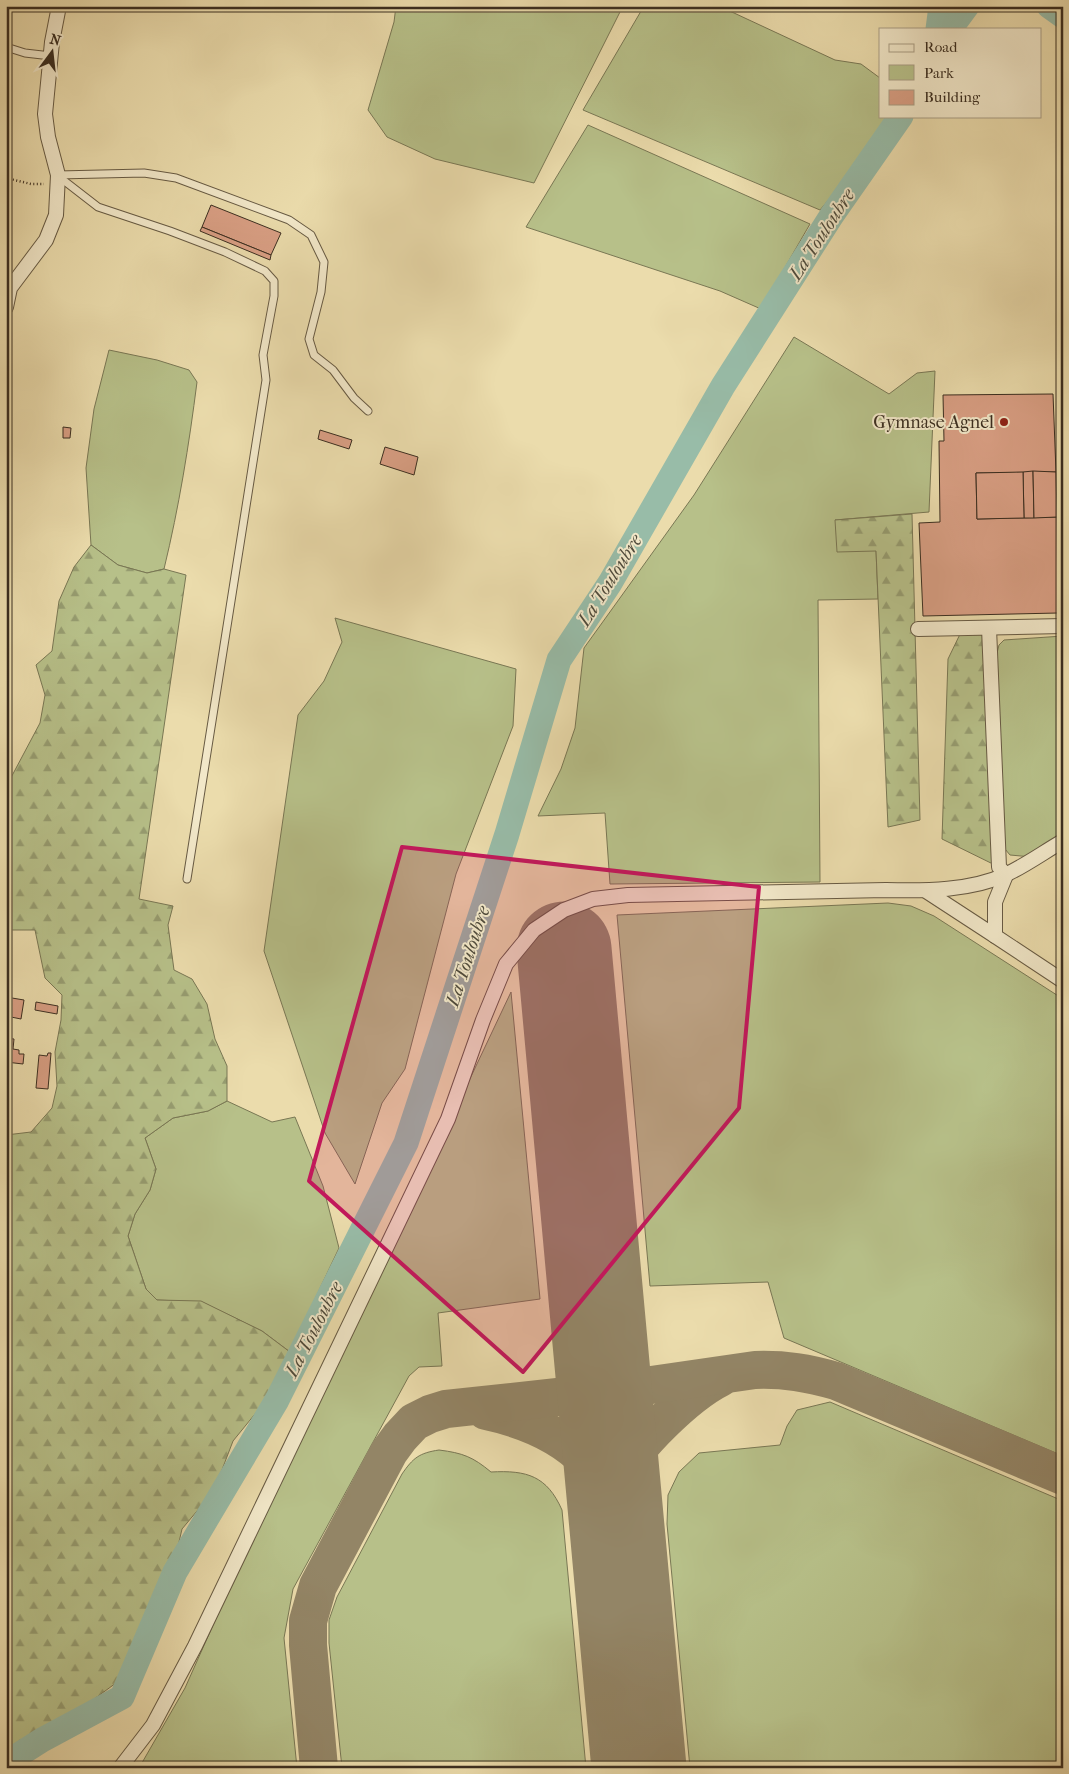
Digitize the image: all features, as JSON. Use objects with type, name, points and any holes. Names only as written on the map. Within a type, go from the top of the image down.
[{"type":"street","points":[[6,307],[10,288],[46,240],[56,215],[58,180],[48,137],[45,114],[51,56],[59,6]]},
{"type":"street","points":[[918,629],[1063,626]]},
{"type":"street","points":[[990,628],[999,867],[1006,875]]},
{"type":"street","points":[[120,1768],[153,1724],[195,1646],[448,1119],[482,1020],[506,964],[534,930],[564,910],[593,899],[628,895],[876,890],[926,891],[966,887],[1006,875],[1063,841]]},
{"type":"street","points":[[995,936],[995,902],[1006,875]]},
{"type":"street","points":[[926,891],[1063,981]]},
{"type":"lane","points":[[6,47],[25,53],[51,56]]},
{"type":"lane","points":[[58,180],[144,173],[176,178],[289,220],[312,235],[324,262],[321,292],[309,339],[311,347],[314,355],[333,370],[354,398],[368,411]]},
{"type":"lane","points":[[58,180],[98,207],[225,252],[266,271],[274,281],[274,296],[263,355],[266,380],[187,878]]},
{"type":"path","points":[[6,178],[31,184],[58,180]]},
{"type":"highlighted area","points":[[402,847],[759,887],[739,1108],[523,1372],[309,1181]]},
{"type":"green space","points":[[396,6],[623,6],[534,183],[435,159],[387,137],[368,110],[394,22]]},
{"type":"green space","points":[[644,6],[719,6],[835,60],[861,64],[879,77],[879,118],[886,118],[872,148],[820,210],[583,110]]},
{"type":"green space","points":[[588,125],[810,224],[761,309],[720,291],[526,227]]},
{"type":"green space","points":[[794,337],[889,394],[917,373],[935,371],[929,512],[835,520],[876,550],[878,599],[818,600],[820,882],[610,884],[605,813],[538,816],[561,769],[575,728],[584,648],[694,495]]},
{"type":"green space","points":[[109,350],[157,360],[189,370],[197,382],[183,476],[164,569],[147,573],[118,565],[91,545],[86,468],[94,409]]},
{"type":"green space","points":[[912,514],[920,820],[888,827],[876,551],[837,552],[835,520]]},
{"type":"green space","points":[[1057,517],[1063,517],[1063,613],[1058,613]]},
{"type":"green space","points":[[91,545],[118,565],[147,573],[164,569],[186,575],[139,899],[173,906],[168,925],[174,970],[192,979],[207,1004],[215,1039],[227,1066],[227,1101],[208,1111],[173,1118],[145,1138],[156,1169],[150,1190],[135,1214],[128,1236],[146,1289],[157,1300],[201,1301],[262,1331],[290,1352],[268,1398],[233,1441],[220,1475],[207,1499],[182,1529],[176,1555],[158,1588],[141,1632],[116,1683],[86,1705],[6,1749],[6,1135],[31,1132],[52,1108],[57,1086],[55,1052],[61,1020],[62,995],[45,978],[35,930],[6,930],[6,787],[40,723],[45,695],[36,665],[52,651],[59,601],[74,567]]},
{"type":"green space","points":[[335,618],[516,669],[513,726],[456,874],[405,1069],[382,1103],[355,1184],[325,1133],[264,951],[298,715],[324,681],[342,642]]},
{"type":"green space","points":[[963,628],[989,628],[999,867],[942,839],[948,659]]},
{"type":"green space","points":[[1063,636],[1063,836],[1032,857],[1010,855],[1005,849],[997,653],[999,645],[1004,640]]},
{"type":"green space","points":[[888,903],[911,906],[934,916],[1063,999],[1063,1456],[784,1338],[768,1282],[650,1286],[617,915]]},
{"type":"green space","points":[[511,992],[540,1299],[438,1313],[442,1366],[419,1367],[409,1376],[293,1589],[284,1638],[297,1768],[139,1768],[185,1688],[238,1569]]},
{"type":"green space","points":[[227,1101],[272,1122],[295,1117],[323,1186],[339,1248],[290,1352],[262,1331],[202,1302],[157,1300],[146,1289],[128,1236],[135,1214],[150,1190],[156,1169],[145,1138],[173,1118],[208,1111]]},
{"type":"green space","points":[[830,1402],[1063,1501],[1063,1768],[690,1768],[667,1524],[668,1495],[679,1472],[699,1453],[780,1445],[787,1426],[797,1410]]},
{"type":"green space","points":[[439,1450],[467,1456],[491,1472],[515,1472],[534,1478],[550,1489],[562,1510],[586,1768],[342,1768],[329,1643],[329,1620],[337,1597],[402,1474],[417,1457]]},
{"type":"building","points":[[211,205],[281,233],[271,255],[202,227]]},
{"type":"building","points":[[202,227],[271,255],[270,260],[200,231]]},
{"type":"building","points":[[1053,394],[1056,472],[976,473],[977,519],[1057,517],[1058,613],[923,616],[919,523],[940,522],[939,441],[944,441],[943,395]]},
{"type":"building","points":[[63,427],[71,428],[70,438],[63,438]]},
{"type":"building","points":[[320,430],[352,440],[349,449],[318,439]]},
{"type":"building","points":[[385,447],[418,457],[414,475],[380,464]]},
{"type":"building","points":[[1033,471],[1034,518],[1024,518],[1023,472]]},
{"type":"building","points":[[1033,471],[1056,472],[1057,517],[1034,518]]},
{"type":"building","points":[[1023,472],[1024,518],[977,519],[976,473]]},
{"type":"building","points":[[6,997],[24,1000],[21,1019],[6,1016]]},
{"type":"building","points":[[36,1002],[58,1006],[57,1014],[35,1010]]},
{"type":"building","points":[[6,1038],[14,1039],[13,1049],[19,1050],[19,1054],[24,1054],[23,1064],[6,1062]]},
{"type":"building","points":[[48,1053],[51,1053],[48,1089],[36,1088],[39,1055],[47,1056]]},
{"type":"waterway","points":[[938,28],[941,6]]},
{"type":"waterway","name":"La Touloubre","points":[[951,28],[967,6]]},
{"type":"waterway","name":"La Touloubre","points":[[1049,6],[1063,16]]},
{"type":"waterway","name":"La Touloubre","points":[[6,1763],[42,1740],[122,1697],[175,1572],[277,1400],[406,1143],[507,834],[559,660],[610,583],[723,386],[832,215],[900,118]]},
{"type":"taxiway","points":[[319,1768],[308,1645],[308,1621],[318,1586],[389,1452],[414,1422],[430,1414],[446,1409],[603,1392],[755,1370],[786,1371],[836,1381],[1063,1476]]},
{"type":"taxiway","points":[[614,1509],[620,1479],[636,1452],[678,1408],[720,1378]]},
{"type":"taxiway","points":[[486,1411],[528,1423],[566,1443],[588,1462],[598,1474],[614,1509]]},
{"type":"runway","points":[[564,949],[639,1768]]},
{"type":"place","name":"Gymnase Agnel","points":[[1004,422]]}]
